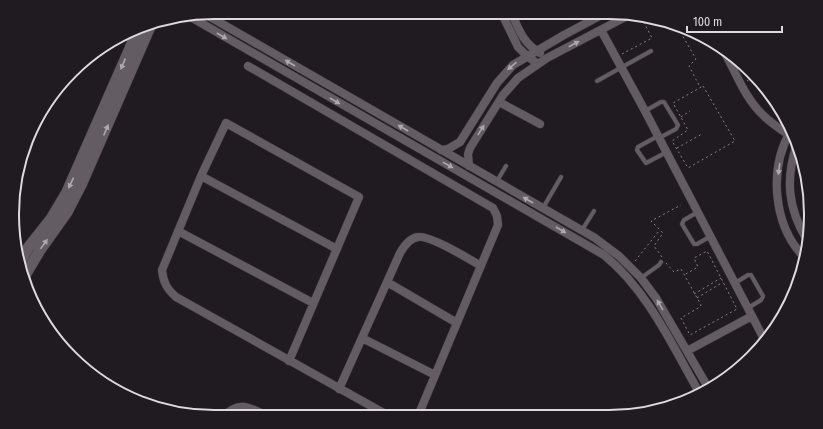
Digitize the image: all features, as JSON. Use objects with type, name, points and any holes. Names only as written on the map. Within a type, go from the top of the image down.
[{"type":"street","points":[[214,19],[543,208],[607,247],[631,266],[656,298],[706,384]]},
{"type":"street","points":[[504,19],[518,47],[538,64]]},
{"type":"street","points":[[514,19],[524,39],[536,51],[547,58]]},
{"type":"street","points":[[441,150],[448,149],[460,142],[500,80],[513,65],[594,19]]},
{"type":"street","points":[[469,166],[468,154],[470,148],[513,83],[524,73],[547,58],[620,19]]},
{"type":"street","points":[[196,20],[604,255],[615,264],[634,285],[661,325],[697,389]]},
{"type":"street","points":[[601,30],[667,152],[762,336]]},
{"type":"street","points":[[28,271],[78,192],[148,31]]},
{"type":"street","points":[[24,256],[51,219],[69,188],[136,36]]},
{"type":"street","points":[[728,59],[751,101],[764,116],[785,131]]},
{"type":"street","points":[[248,66],[454,185],[492,208],[497,216],[498,225],[420,410]]},
{"type":"street","points":[[499,102],[540,124]]},
{"type":"street","points":[[289,361],[358,197],[226,123],[201,176],[162,270],[165,286],[176,297],[289,361],[339,389],[378,410]]},
{"type":"street","points":[[416,148],[421,138]]},
{"type":"street","points":[[788,138],[783,150],[779,166],[777,182],[778,199],[781,215],[788,234],[800,252]]},
{"type":"street","points":[[794,152],[789,175],[790,193],[793,210],[803,233]]},
{"type":"street","points":[[454,185],[461,173]]},
{"type":"street","points":[[480,184],[485,175]]},
{"type":"street","points":[[201,176],[336,249]]},
{"type":"street","points":[[178,231],[313,303]]},
{"type":"street","points":[[339,389],[388,282],[400,252],[405,244],[419,237],[429,238],[481,266]]},
{"type":"street","points":[[388,282],[457,323]]},
{"type":"street","points":[[687,351],[752,316]]},
{"type":"street","points":[[661,325],[669,321]]},
{"type":"street","points":[[362,338],[435,375]]},
{"type":"street","points":[[230,410],[239,406],[248,406],[256,410]]},
{"type":"lane","points":[[598,81],[651,51]]},
{"type":"lane","points":[[645,111],[661,102],[664,102],[678,125],[676,129],[638,147],[637,150],[646,163],[667,152]]},
{"type":"lane","points":[[497,182],[506,166]]},
{"type":"lane","points":[[543,208],[561,177]]},
{"type":"lane","points":[[582,231],[594,211]]},
{"type":"lane","points":[[698,212],[684,220],[682,224],[694,244],[697,244],[711,236]]},
{"type":"lane","points":[[641,278],[661,262]]},
{"type":"lane","points":[[735,283],[751,275],[763,296],[761,300],[748,308]]},
{"type":"path","points":[[616,58],[652,38],[643,22]]},
{"type":"path","points":[[681,33],[696,59],[689,65],[700,87]]},
{"type":"path","points":[[742,85],[750,79]]},
{"type":"path","points":[[704,86],[735,141],[689,168],[672,140],[688,130],[680,117],[673,103],[704,86]]},
{"type":"path","points":[[680,117],[690,112]]},
{"type":"path","points":[[677,148],[702,134]]},
{"type":"path","points":[[681,205],[651,221],[663,234],[655,247],[674,272],[680,269],[701,305],[681,319],[690,335],[737,308],[707,251],[694,258],[698,267],[684,275]]},
{"type":"path","points":[[631,266],[660,230]]},
{"type":"path","points":[[694,294],[722,278]]},
{"type":"path","points":[[697,298],[724,282]]},
{"type":"path","points":[[701,290],[704,294]]}]
